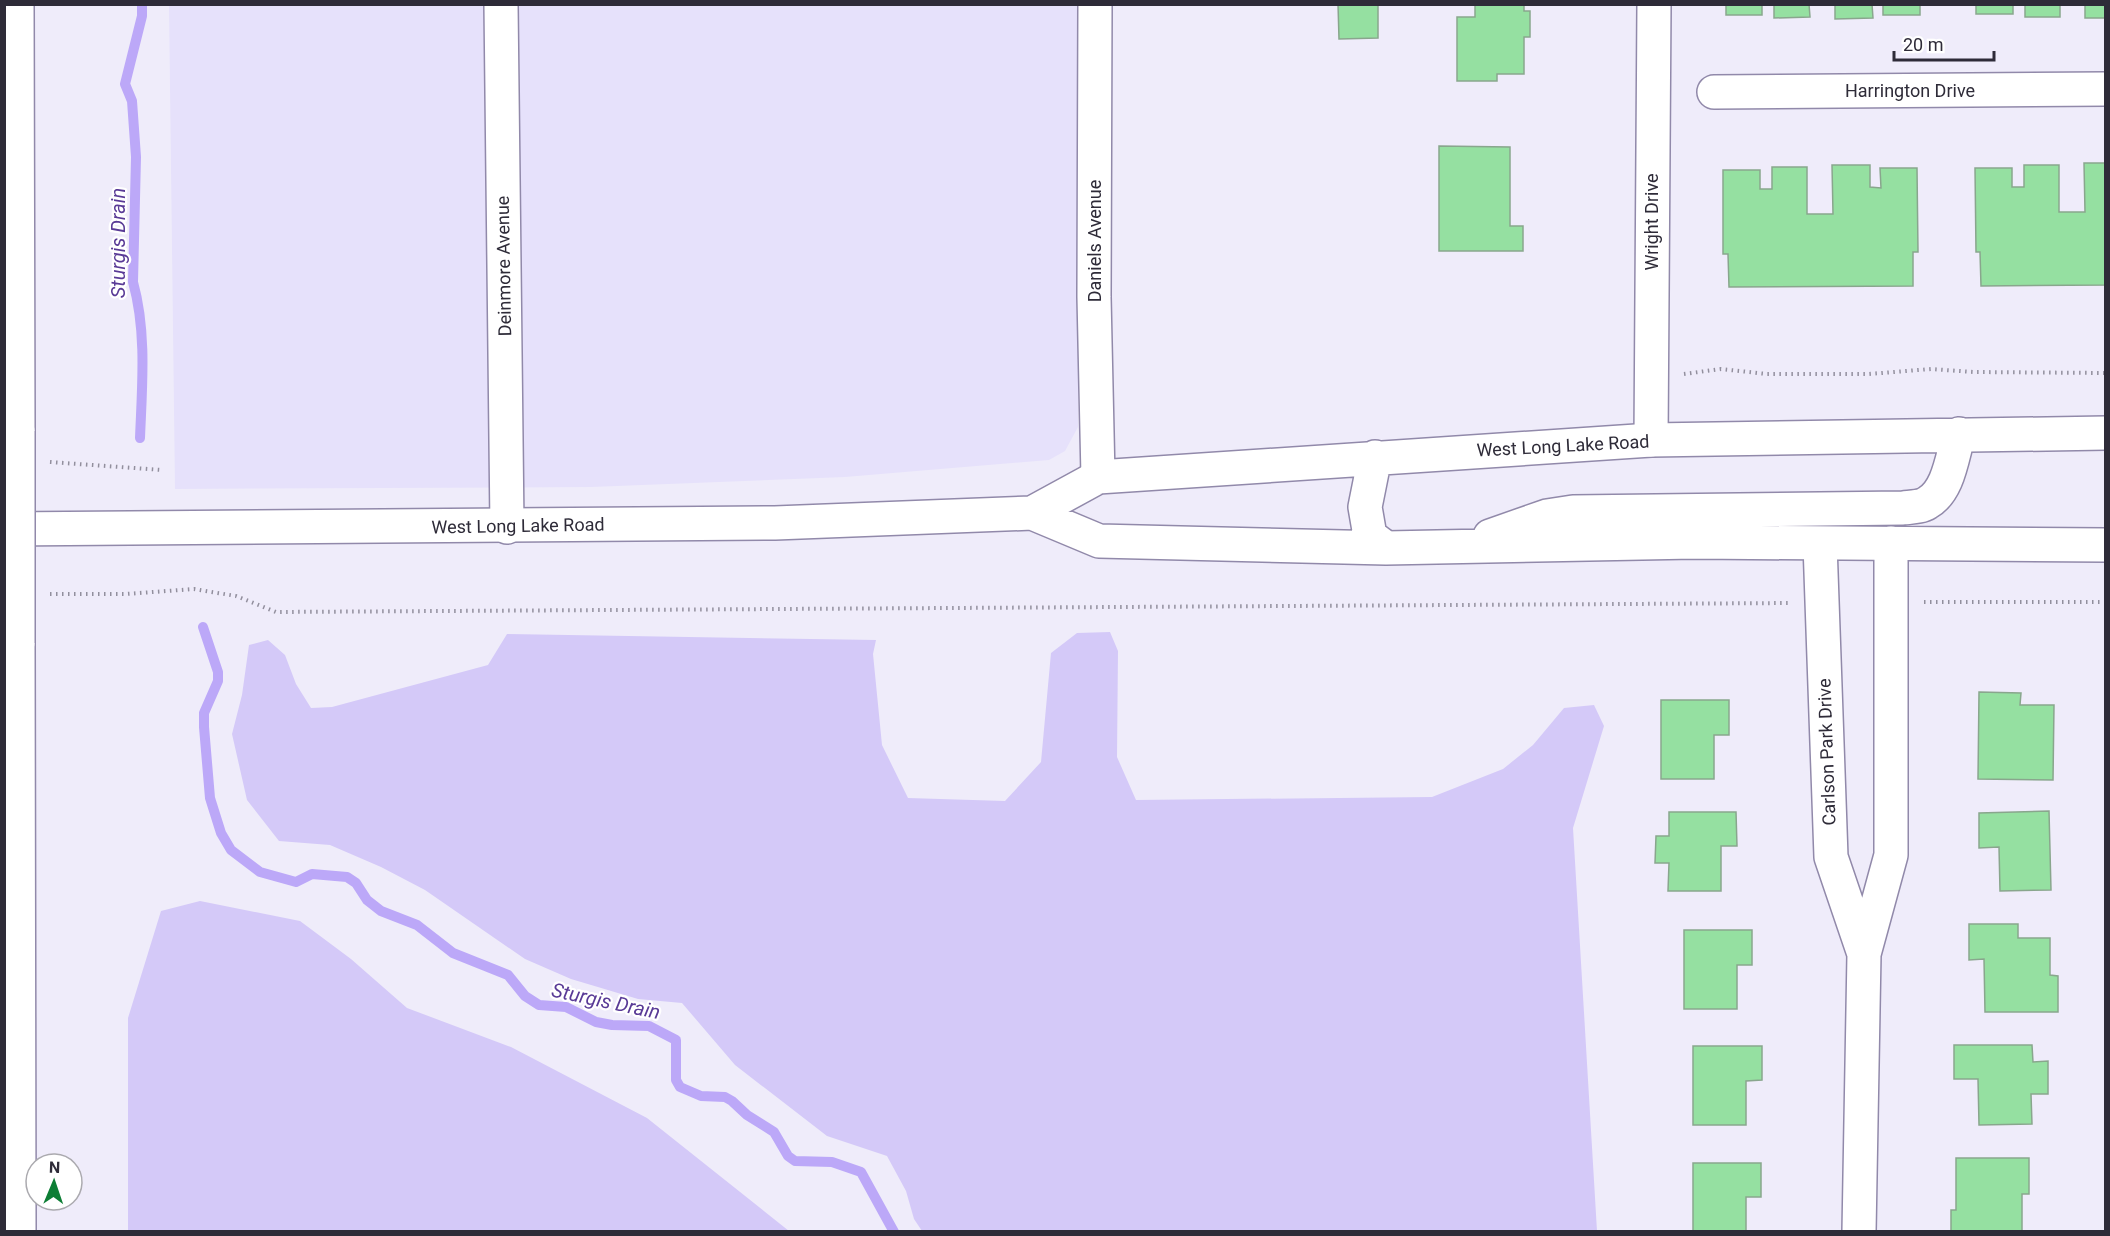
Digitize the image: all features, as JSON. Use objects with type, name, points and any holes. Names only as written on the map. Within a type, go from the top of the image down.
[{"type":"main road","points":[[17,4],[20,1232]]},
{"type":"main road","name":"Deinmore Avenue","points":[[501,4],[507,526]]},
{"type":"main road","name":"Daniels Avenue","points":[[1095,4],[1094,297],[1098,477]]},
{"type":"main road","name":"Wright Drive","points":[[1651,440],[1654,4]]},
{"type":"main road","name":"Harrington Drive","points":[[1714,92],[2106,89]]},
{"type":"main road","name":"West Long Lake Road","points":[[1032,513],[1098,477],[1651,440],[2106,433]]},
{"type":"main road","points":[[1460,546],[1547,516],[1573,512],[1904,508],[1926,504],[1938,494],[1946,480],[1959,434]]},
{"type":"main road","points":[[1375,457],[1365,507],[1370,536],[1386,548]]},
{"type":"main road","name":"West Long Lake Road","points":[[4,529],[775,523],[1032,513],[1099,541],[1386,548],[1694,542],[2106,544]]},
{"type":"main road","name":"Carlson Park Drive","points":[[1820,543],[1832,857],[1864,954]]},
{"type":"main road","name":"Carlson Park Drive","points":[[1859,1232],[1864,954],[1891,855],[1891,543]]},
{"type":"path","points":[[1679,375],[1721,369],[1767,374],[1869,374],[1931,369],[1973,372],[2106,373]]},
{"type":"path","points":[[40,462],[162,470]]},
{"type":"path","points":[[49,594],[126,594],[194,589],[236,596],[276,612],[1785,603]]},
{"type":"path","points":[[1915,602],[2106,602]]},
{"type":"shaded area","points":[[169,5],[1080,5],[1078,427],[1065,451],[1049,460],[845,477],[591,487],[175,489]]},
{"type":"shaded area","points":[[1110,632],[1118,651],[1117,757],[1136,800],[1432,797],[1503,769],[1533,745],[1564,708],[1594,705],[1604,726],[1573,828],[1597,1231],[922,1231],[914,1219],[906,1191],[887,1156],[827,1136],[735,1065],[682,1003],[638,999],[571,979],[525,959],[425,890],[381,867],[330,845],[279,841],[247,800],[232,734],[242,695],[249,645],[268,640],[285,655],[296,684],[311,708],[332,707],[488,665],[507,634],[876,640],[873,654],[882,745],[908,798],[1005,801],[1041,762],[1051,653],[1077,633]]},
{"type":"shaded area","points":[[200,901],[300,921],[351,959],[407,1008],[511,1047],[647,1118],[789,1231],[128,1231],[128,1018],[161,911]]},
{"type":"building","points":[[1338,4],[1378,4],[1378,38],[1339,39]]},
{"type":"building","points":[[1475,4],[1524,4],[1524,11],[1530,11],[1530,37],[1524,37],[1524,74],[1497,74],[1497,81],[1457,81],[1457,17],[1475,17]]},
{"type":"building","points":[[1726,4],[1762,4],[1762,15],[1726,15]]},
{"type":"building","points":[[1774,4],[1809,4],[1810,17],[1774,18]]},
{"type":"building","points":[[1835,4],[1872,4],[1873,18],[1835,19]]},
{"type":"building","points":[[1883,4],[1920,4],[1920,15],[1883,15]]},
{"type":"building","points":[[1976,4],[2013,4],[2013,14],[1976,14]]},
{"type":"building","points":[[2025,4],[2060,4],[2060,17],[2025,17]]},
{"type":"building","points":[[2085,4],[2106,4],[2106,18],[2085,18]]},
{"type":"building","points":[[1439,146],[1510,147],[1510,226],[1523,226],[1523,251],[1439,251]]},
{"type":"building","points":[[2084,163],[2106,163],[2106,285],[1981,286],[1980,252],[1976,252],[1975,168],[2012,168],[2012,187],[2024,187],[2024,165],[2059,165],[2059,212],[2085,212]]},
{"type":"building","points":[[1832,165],[1870,165],[1870,187],[1881,188],[1880,168],[1917,168],[1918,252],[1913,252],[1913,286],[1729,287],[1728,254],[1723,254],[1723,170],[1760,170],[1760,189],[1772,189],[1772,167],[1807,167],[1807,214],[1833,214]]},
{"type":"building","points":[[1979,692],[2021,693],[2020,705],[2054,705],[2053,780],[1978,779]]},
{"type":"building","points":[[1661,700],[1729,700],[1729,735],[1714,735],[1714,779],[1661,779]]},
{"type":"building","points":[[2049,811],[2051,890],[2000,891],[1999,847],[1979,848],[1979,813]]},
{"type":"building","points":[[1669,812],[1736,812],[1737,846],[1721,846],[1721,891],[1668,891],[1669,863],[1655,863],[1656,836],[1669,836]]},
{"type":"building","points":[[1969,924],[2018,924],[2018,938],[2050,938],[2050,975],[2058,976],[2058,1012],[1985,1012],[1984,959],[1969,960]]},
{"type":"building","points":[[1684,930],[1752,930],[1752,965],[1737,965],[1737,1009],[1684,1009]]},
{"type":"building","points":[[1954,1045],[2032,1045],[2033,1062],[2048,1061],[2048,1094],[2031,1094],[2032,1124],[1979,1125],[1978,1079],[1954,1079]]},
{"type":"building","points":[[1693,1046],[1762,1046],[1762,1080],[1746,1081],[1746,1125],[1693,1125]]},
{"type":"building","points":[[1956,1158],[2029,1158],[2029,1194],[2022,1194],[2022,1231],[1951,1232],[1951,1210],[1956,1210]]},
{"type":"building","points":[[1693,1163],[1761,1163],[1761,1197],[1746,1197],[1746,1232],[1693,1232]]},
{"type":"waterway","name":"Sturgis Drain","points":[[140,438],[142,340],[133,282],[136,157],[132,101],[125,84],[142,16],[142,4]]},
{"type":"waterway","name":"Sturgis Drain","points":[[203,627],[218,672],[218,681],[204,713],[210,798],[221,833],[231,850],[260,872],[296,882],[312,874],[347,877],[356,883],[367,900],[381,911],[417,925],[453,953],[508,975],[525,996],[539,1005],[566,1007],[596,1022],[649,1026],[676,1040],[676,1080],[680,1087],[701,1096],[725,1097],[732,1101],[747,1115],[774,1132],[788,1156],[795,1161],[832,1162],[861,1172],[894,1232]]}]
